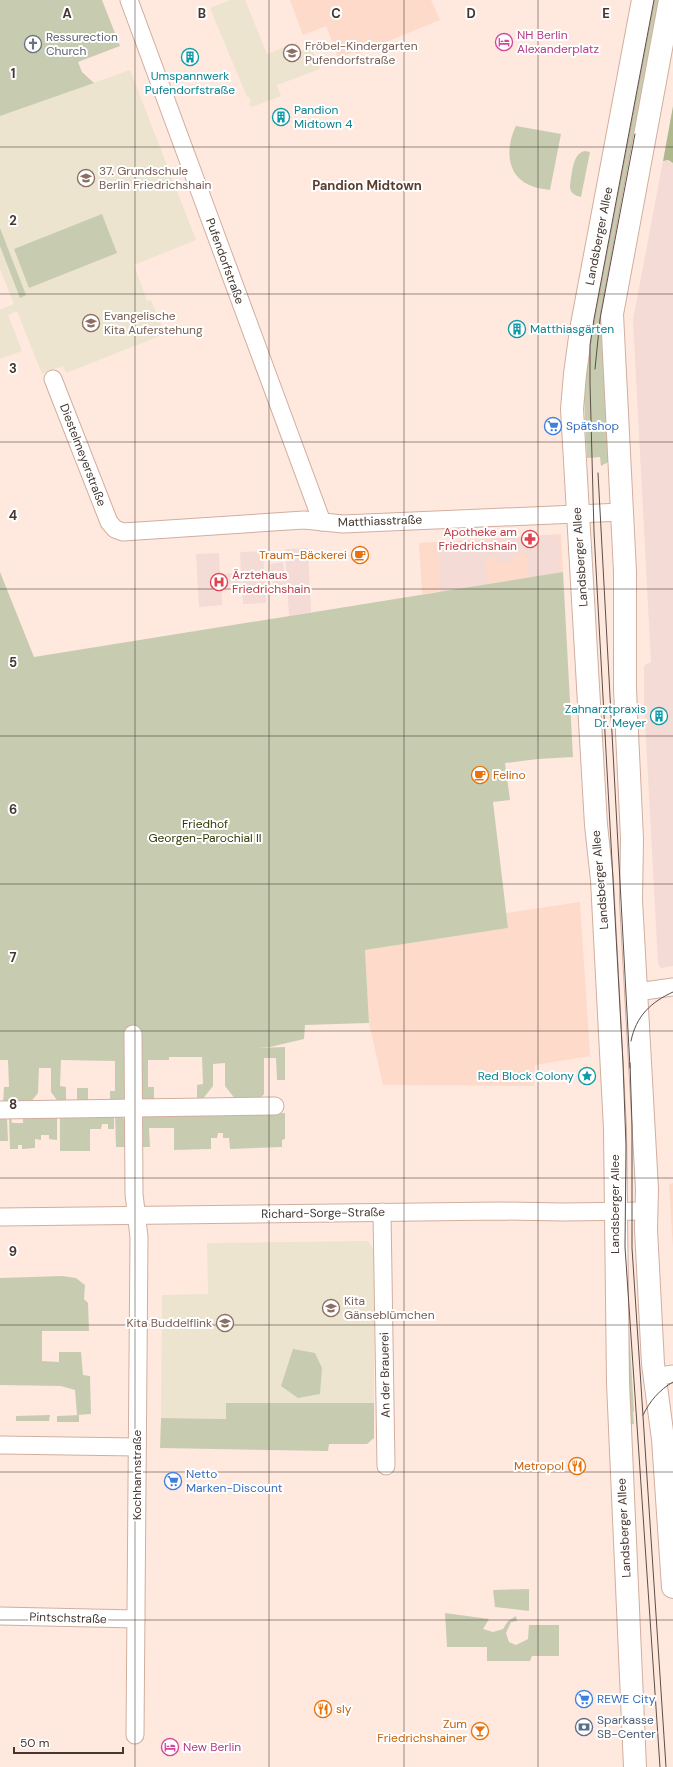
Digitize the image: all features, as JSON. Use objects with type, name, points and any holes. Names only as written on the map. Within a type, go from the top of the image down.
[{"type":"main road","name":"Landsberger Allee","points":[[635,1767],[618,1406],[615,1130],[606,940],[602,880],[596,825],[572,409],[575,374],[643,0]]},
{"type":"main road","points":[[670,0],[612,314],[626,616],[625,689],[632,839],[632,900],[647,1211],[665,1376],[663,1439],[673,1587]]},
{"type":"street","name":"Pufendorfstraße","points":[[129,0],[322,522]]},
{"type":"street","name":"Diestelmeyerstraße","points":[[54,379],[104,511],[111,527],[115,529]]},
{"type":"street","name":"Matthiasstraße","points":[[115,529],[123,532],[304,520],[342,524],[622,512]]},
{"type":"street","points":[[637,992],[673,987]]},
{"type":"street","name":"Kochhannstraße","points":[[133,1034],[134,1194],[139,1237],[135,1735]]},
{"type":"street","points":[[0,1110],[275,1106]]},
{"type":"street","name":"Richard-Sorge-Straße","points":[[0,1217],[382,1212],[647,1211]]},
{"type":"street","name":"An der Brauerei","points":[[382,1212],[386,1466]]},
{"type":"street","points":[[0,1445],[137,1447]]},
{"type":"street","name":"Pintschstraße","points":[[2,1616],[136,1619]]},
{"type":"shaded area","name":"Fröbel-Kindergarten Pufendorfstraße","points":[[230,0],[245,0],[267,54],[297,42],[300,51],[311,47],[320,69],[277,85],[281,96],[251,107],[249,97],[247,97],[210,8]]},
{"type":"shaded area","points":[[290,0],[431,0],[440,20],[357,54],[355,52],[338,58],[326,26],[303,35]]},
{"type":"shaded area","name":"37. Grundschule Berlin Friedrichshain","points":[[130,70],[196,240],[134,265],[147,301],[151,300],[165,334],[66,373],[63,366],[42,374],[17,311],[8,315],[22,351],[0,359],[0,310],[14,304],[0,269],[0,116]]},
{"type":"shaded area","points":[[665,160],[673,163],[673,966],[661,968],[658,964],[644,702],[644,667],[646,664],[651,662],[633,320],[663,161]]},
{"type":"shaded area","points":[[561,534],[563,572],[422,594],[419,543]]},
{"type":"shaded area","points":[[557,535],[560,559],[558,559],[559,573],[528,578],[527,554],[514,555],[514,562],[499,563],[498,557],[485,557],[487,584],[441,592],[438,543]]},
{"type":"shaded area","name":"Ärztehaus Friedrichshain","points":[[308,548],[311,612],[289,616],[287,584],[274,586],[272,580],[265,579],[266,603],[243,604],[242,582],[234,585],[229,584],[229,587],[224,587],[224,584],[221,583],[222,605],[199,607],[196,554],[219,553],[220,574],[241,573],[240,552],[263,551],[264,572],[271,572],[270,564],[283,562],[284,571],[286,571],[285,549]]},
{"type":"shaded area","points":[[580,902],[590,1056],[535,1065],[534,1086],[383,1085],[369,1023],[365,950],[508,928],[506,913]]},
{"type":"shaded area","points":[[673,1183],[673,1249],[669,1184]]},
{"type":"shaded area","points":[[368,1241],[374,1250],[374,1403],[226,1403],[226,1419],[161,1418],[162,1295],[208,1294],[207,1243]]},
{"type":"green space","points":[[0,0],[102,0],[120,46],[78,62],[82,72],[94,83],[0,116]]},
{"type":"green space","points":[[650,0],[664,0],[606,305],[610,461],[601,466],[600,457],[587,458],[584,398],[585,368]]},
{"type":"green space","points":[[673,106],[673,163],[668,160],[663,161]]},
{"type":"green space","points":[[516,126],[561,134],[550,190],[529,185],[515,174],[509,151],[510,142]]},
{"type":"green space","points":[[585,151],[590,152],[581,197],[573,193],[570,186],[575,160],[577,156]]},
{"type":"green space","points":[[102,214],[117,253],[29,288],[14,249]]},
{"type":"green space","points":[[0,228],[26,295],[20,298],[0,246]]},
{"type":"green space","name":"Friedhof Georgen-Parochial II","points":[[0,572],[34,657],[563,572],[573,757],[505,763],[510,800],[493,802],[508,928],[365,950],[369,1023],[305,1025],[304,1039],[270,1047],[258,1048],[285,1047],[285,1080],[277,1080],[276,1058],[264,1058],[264,1094],[259,1100],[236,1100],[225,1086],[225,1063],[213,1064],[213,1086],[202,1100],[197,1100],[197,1085],[203,1084],[202,1057],[169,1057],[169,1060],[148,1060],[148,1087],[154,1087],[154,1101],[140,1101],[138,1033],[124,1034],[125,1102],[110,1102],[110,1091],[115,1091],[115,1061],[61,1060],[60,1086],[66,1087],[66,1103],[59,1103],[51,1092],[51,1068],[39,1068],[38,1093],[30,1103],[3,1104],[4,1087],[9,1087],[8,1060],[0,1060]]},
{"type":"green space","points":[[77,1088],[88,1088],[88,1103],[77,1102]]},
{"type":"green space","points":[[285,1113],[285,1139],[282,1140],[282,1147],[230,1149],[229,1138],[223,1138],[223,1133],[218,1133],[217,1138],[211,1138],[211,1149],[174,1150],[174,1128],[149,1128],[150,1147],[139,1147],[140,1116],[144,1115]]},
{"type":"green space","points":[[114,1115],[114,1129],[108,1129],[108,1124],[102,1124],[101,1129],[90,1129],[90,1151],[60,1151],[60,1116]]},
{"type":"green space","points":[[115,1115],[122,1116],[125,1121],[125,1147],[116,1147]]},
{"type":"green space","points":[[57,1116],[57,1140],[49,1139],[49,1135],[41,1135],[41,1140],[35,1139],[35,1148],[22,1149],[22,1145],[18,1145],[18,1149],[10,1149],[9,1117],[11,1117],[12,1123],[23,1123],[23,1117]]},
{"type":"green space","points":[[0,1117],[7,1117],[8,1141],[0,1141]]},
{"type":"green space","points":[[62,1276],[76,1278],[85,1285],[84,1299],[88,1303],[89,1331],[42,1331],[42,1361],[59,1362],[59,1352],[81,1352],[83,1375],[90,1376],[91,1414],[77,1415],[75,1390],[61,1386],[0,1385],[0,1278]]},
{"type":"green space","points":[[626,1283],[634,1424],[626,1425]]},
{"type":"green space","points":[[293,1349],[315,1353],[322,1368],[320,1394],[298,1398],[281,1386]]},
{"type":"green space","points":[[226,1403],[374,1403],[374,1438],[367,1444],[329,1444],[328,1451],[160,1448],[161,1418],[226,1419]]},
{"type":"green space","points":[[50,1415],[49,1421],[16,1421],[16,1416]]},
{"type":"green space","points":[[79,1415],[79,1422],[57,1422],[57,1416]]},
{"type":"green space","points":[[529,1589],[529,1611],[495,1607],[493,1590]]},
{"type":"green space","points":[[445,1613],[489,1619],[483,1629],[493,1632],[503,1629],[508,1621],[516,1616],[517,1621],[511,1622],[506,1633],[509,1642],[516,1645],[528,1639],[529,1625],[559,1625],[559,1656],[532,1656],[530,1661],[487,1661],[487,1647],[447,1647]]},
{"type":"tram line","points":[[654,0],[594,319],[590,345],[590,383],[594,532],[623,1063],[626,1146],[625,1247],[660,1767]]},
{"type":"tram line","points":[[595,369],[600,319],[635,134]]},
{"type":"tram line","points":[[598,473],[630,1068]]},
{"type":"tram line","points":[[631,1041],[637,1024],[651,1005],[673,992]]},
{"type":"tram line","points":[[630,1063],[632,1125],[632,1248],[666,1767]]},
{"type":"tram line","points":[[643,1415],[655,1396],[673,1382]]},
{"type":"place","name":"NH Berlin Alexanderplatz","points":[[504,42]]},
{"type":"place","name":"Ressurection Church","points":[[33,44]]},
{"type":"place","name":"Fröbel-Kindergarten Pufendorfstraße","points":[[292,53]]},
{"type":"place","name":"Umspannwerk Pufendorfstraße","points":[[190,57]]},
{"type":"place","name":"Pandion Midtown 4","points":[[281,117]]},
{"type":"place","name":"37. Grundschule Berlin Friedrichshain","points":[[86,178]]},
{"type":"place","name":"Evangelische Kita Auferstehung","points":[[91,323]]},
{"type":"place","name":"Matthiasgärten","points":[[517,329]]},
{"type":"place","name":"Spätshop","points":[[553,426]]},
{"type":"place","name":"Apotheke am Friedrichshain","points":[[530,539]]},
{"type":"place","name":"Traum-Bäckerei","points":[[360,555]]},
{"type":"place","name":"Ärztehaus Friedrichshain","points":[[219,582]]},
{"type":"place","name":"Zahnarztpraxis Dr. Meyer","points":[[659,716]]},
{"type":"place","name":"Felino","points":[[480,775]]},
{"type":"place","name":"Red Block Colony","points":[[587,1076]]},
{"type":"place","name":"Kita Gänseblümchen","points":[[331,1308]]},
{"type":"place","name":"Kita Buddelflink","points":[[225,1323]]},
{"type":"place","name":"Metropol","points":[[577,1466]]},
{"type":"place","name":"Netto Marken-Discount","points":[[173,1481]]},
{"type":"place","name":"REWE City","points":[[584,1699]]},
{"type":"place","name":"sly","points":[[323,1709]]},
{"type":"place","name":"Sparkasse SB-Center","points":[[584,1727]]},
{"type":"place","name":"Zum Friedrichshainer","points":[[480,1731]]},
{"type":"place","name":"New Berlin","points":[[170,1747]]},
{"type":"district","name":"Pandion Midtown","points":[[367,185]]}]
